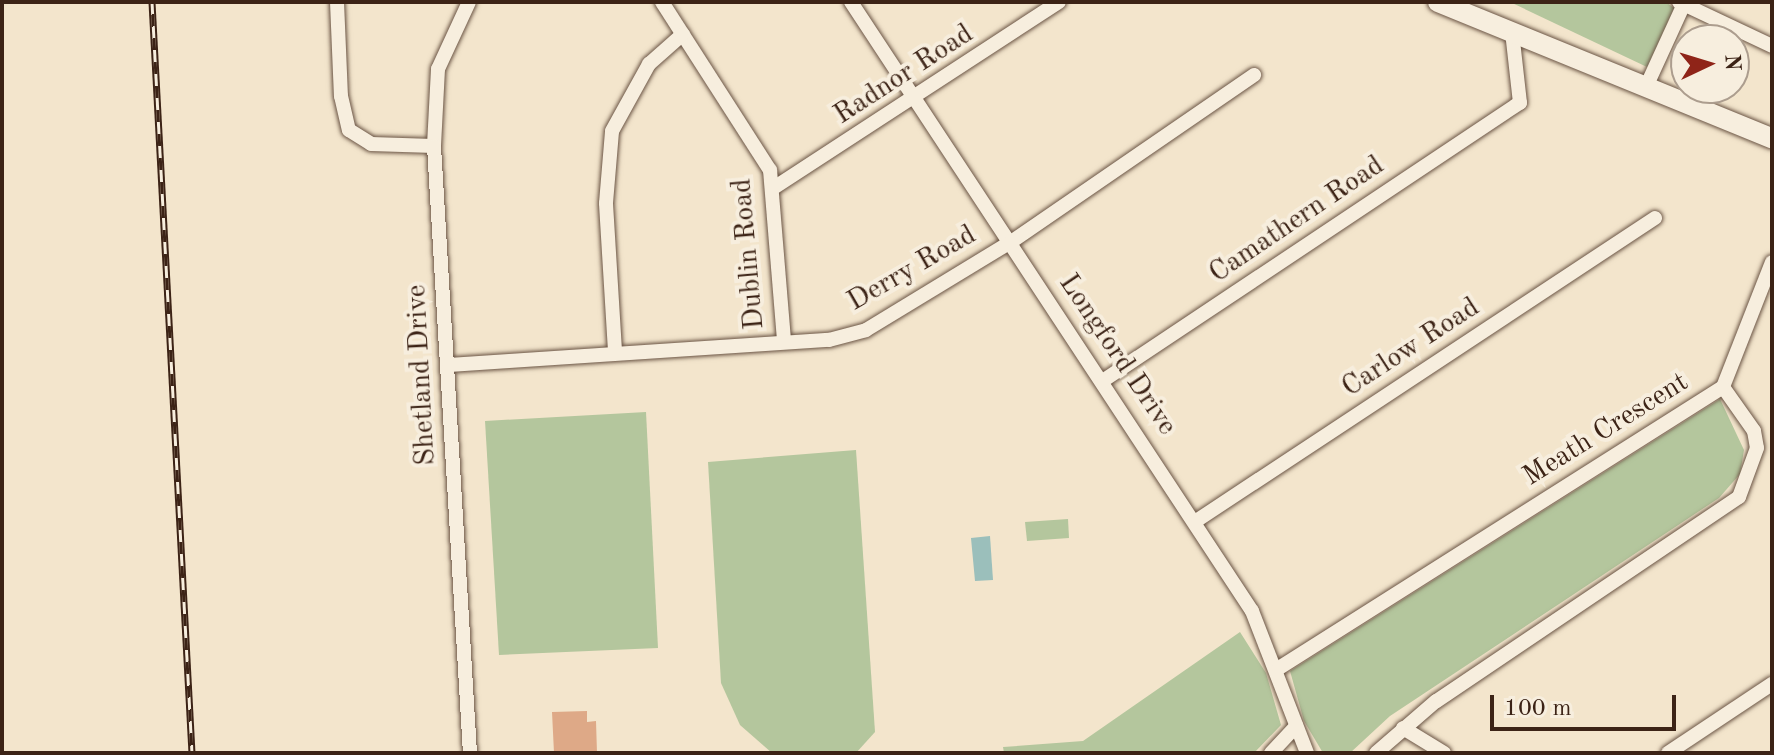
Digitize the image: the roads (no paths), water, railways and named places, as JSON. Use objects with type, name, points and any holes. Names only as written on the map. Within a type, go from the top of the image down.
[{"type":"main road","points":[[1438,2],[1648,82],[1772,124]]},
{"type":"main road","points":[[1470,2],[1772,138]]},
{"type":"street","points":[[337,2],[341,96],[349,130],[371,144],[434,146]]},
{"type":"street","name":"Shetland Drive","points":[[469,2],[438,69],[434,146],[470,753]]},
{"type":"street","name":"Dublin Road","points":[[662,2],[756,143],[775,187],[784,341]]},
{"type":"street","name":"Longford Drive","points":[[851,2],[1104,380],[1260,624],[1279,668],[1307,753]]},
{"type":"street","name":"Radnor Road","points":[[775,187],[916,100],[1059,2]]},
{"type":"street","points":[[1648,82],[1683,3],[1772,46]]},
{"type":"street","name":"Camathern Road","points":[[1104,380],[1520,103],[1512,32]]},
{"type":"street","points":[[615,351],[606,203],[612,131],[643,73],[683,34]]},
{"type":"street","name":"Derry Road","points":[[449,365],[784,341],[866,330],[1011,242],[1254,75]]},
{"type":"street","name":"Carlow Road","points":[[1196,521],[1655,218]]},
{"type":"street","points":[[1723,387],[1772,262]]},
{"type":"street","name":"Meath Crescent","points":[[1279,668],[1723,387],[1754,431],[1757,448],[1750,482],[1739,497],[1403,728],[1376,753]]},
{"type":"street","points":[[1668,753],[1772,684]]},
{"type":"street","points":[[1271,753],[1296,726]]},
{"type":"street","points":[[1403,728],[1444,753]]},
{"type":"water","points":[[990,536],[993,580],[975,581],[971,538]]},
{"type":"railway","points":[[152,2],[192,753]]}]
